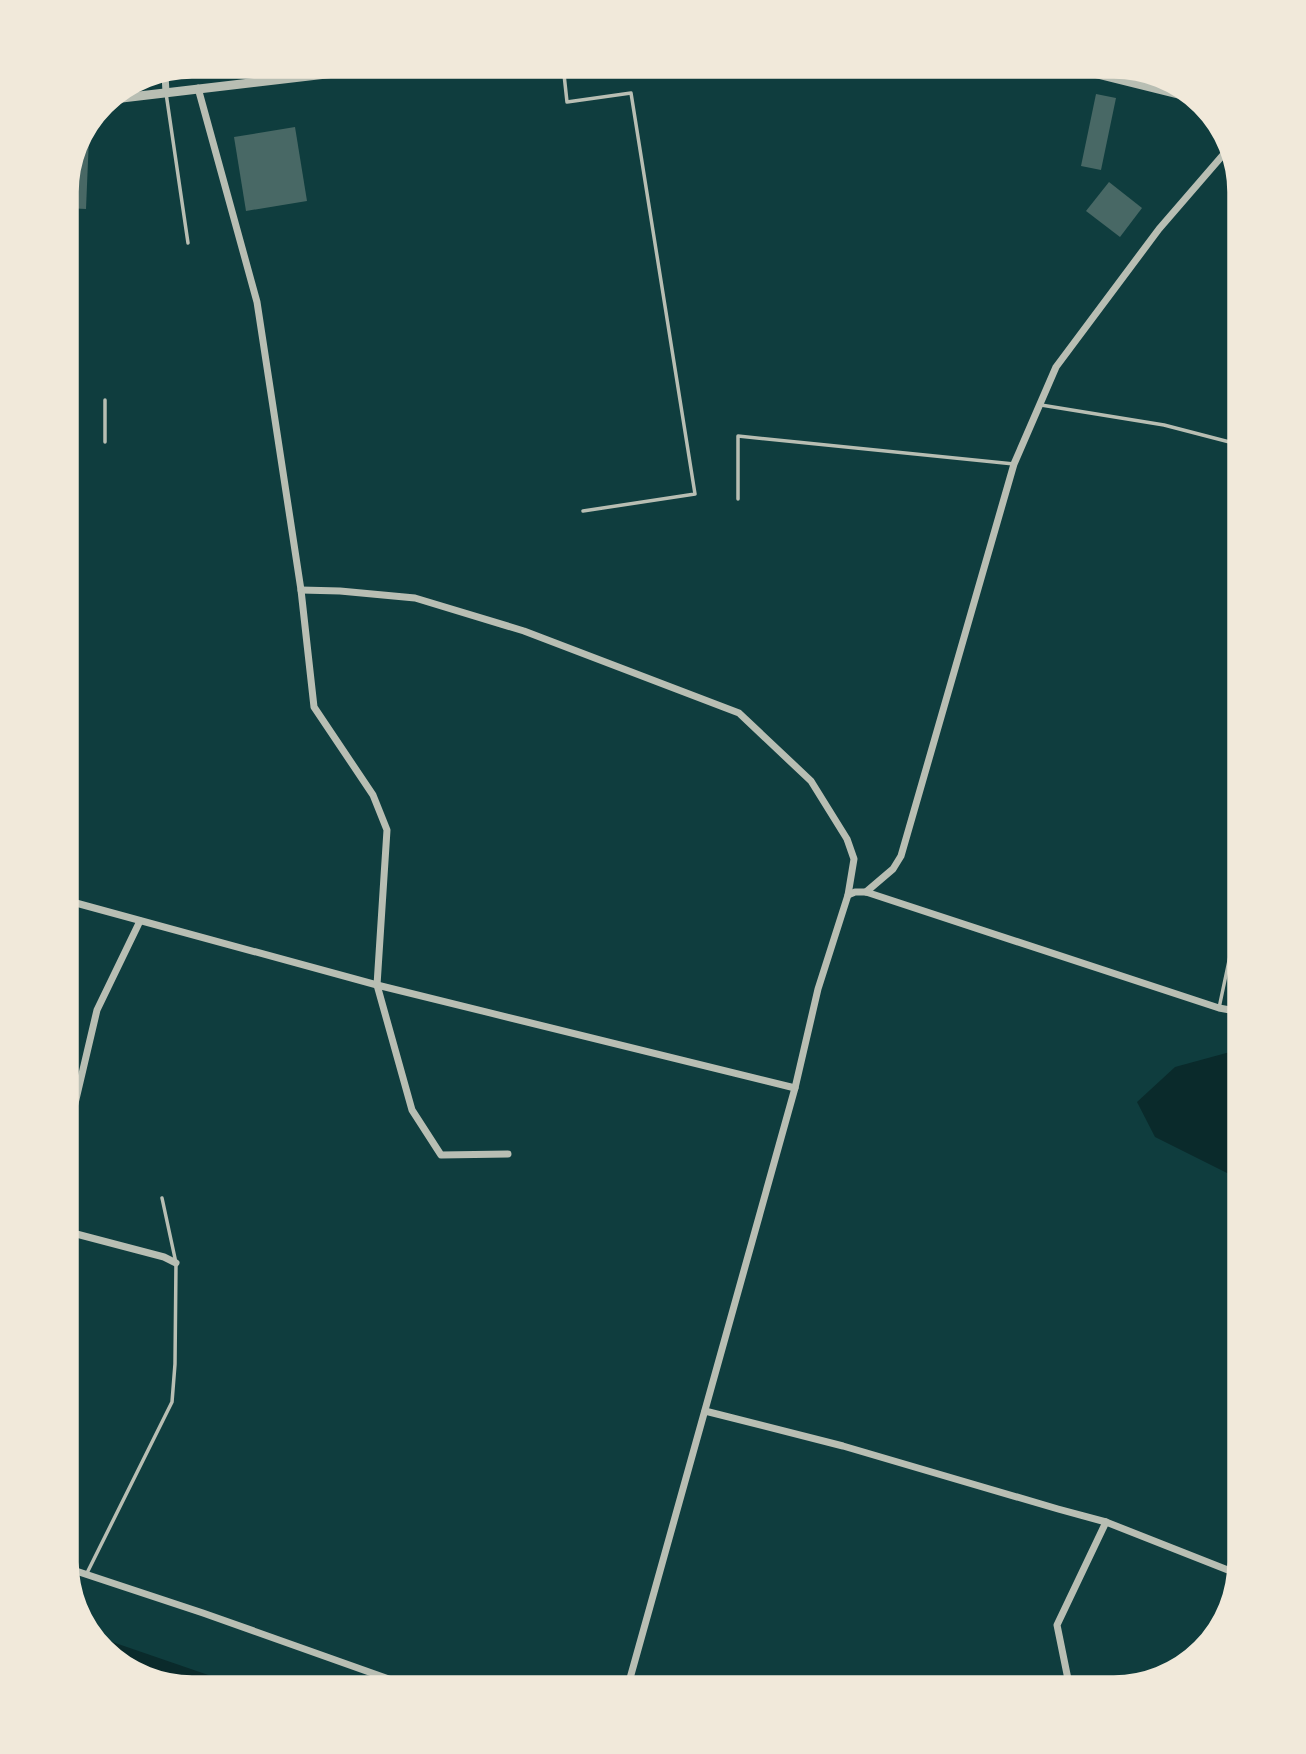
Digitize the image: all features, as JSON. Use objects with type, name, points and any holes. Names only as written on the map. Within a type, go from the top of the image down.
[{"type":"street","points":[[127,97],[296,77]]},
{"type":"street","points":[[1109,77],[1172,92]]},
{"type":"street","points":[[165,80],[166,92]]},
{"type":"street","points":[[198,88],[257,302],[301,590],[314,707],[373,795],[387,830],[377,985],[412,1110],[442,1155],[508,1153]]},
{"type":"street","points":[[866,892],[893,869],[901,856],[1014,464],[1056,367],[1159,229],[1223,155]]},
{"type":"street","points":[[301,590],[415,598],[524,631],[739,713],[811,781],[847,839],[854,859],[848,895],[818,989],[795,1088],[630,1677]]},
{"type":"street","points":[[848,895],[866,892],[1229,1010]]},
{"type":"street","points":[[77,904],[377,985],[795,1088]]},
{"type":"street","points":[[77,1093],[96,1010],[140,921]]},
{"type":"street","points":[[77,1234],[176,1262]]},
{"type":"street","points":[[705,1411],[843,1446],[1106,1522],[1228,1570]]},
{"type":"street","points":[[1068,1677],[1057,1625],[1106,1522]]},
{"type":"street","points":[[78,1573],[203,1613],[383,1677]]},
{"type":"lane","points":[[564,77],[567,102],[631,93],[695,494],[583,511]]},
{"type":"lane","points":[[166,92],[188,243]]},
{"type":"lane","points":[[105,400],[105,442]]},
{"type":"lane","points":[[1040,405],[1164,425],[1229,442]]},
{"type":"lane","points":[[738,499],[738,436],[1014,464]]},
{"type":"lane","points":[[1219,1008],[1229,961]]},
{"type":"lane","points":[[86,1575],[172,1402],[176,1262],[162,1198]]},
{"type":"water","points":[[1229,1052],[1229,1174],[1155,1137],[1137,1102],[1175,1067]]},
{"type":"water","points":[[109,1641],[214,1677],[185,1677],[162,1673],[135,1662]]},
{"type":"building","points":[[1096,94],[1116,98],[1101,170],[1081,166]]},
{"type":"building","points":[[295,127],[307,201],[246,211],[234,137]]},
{"type":"building","points":[[89,142],[86,209],[77,209],[77,185],[81,162]]},
{"type":"building","points":[[1109,182],[1142,208],[1120,237],[1086,211]]}]
